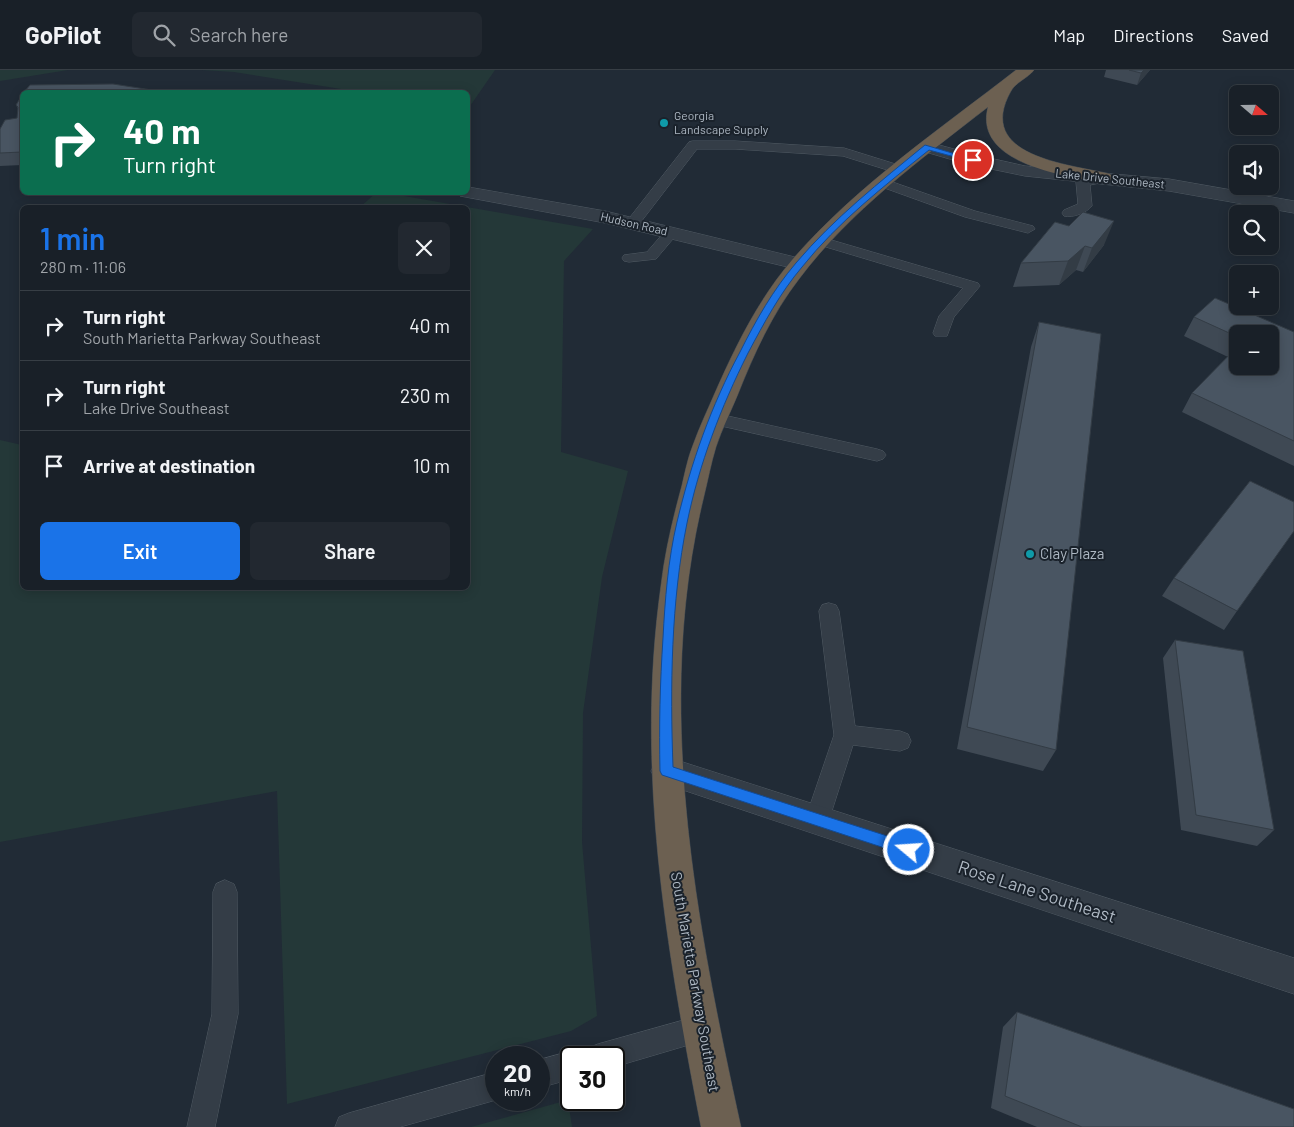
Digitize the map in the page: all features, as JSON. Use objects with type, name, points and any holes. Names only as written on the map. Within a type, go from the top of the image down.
[{"type":"highway","name":"South Marietta Parkway Southeast","points":[[721,1127],[678,899],[667,771],[665,714],[671,597],[682,524],[698,461],[726,387],[758,325],[779,290],[800,264],[821,241],[892,176],[1026,70]]},
{"type":"highway","points":[[1005,87],[998,100],[994,114],[996,133],[1002,142],[1019,153],[1040,162],[1104,178]]},
{"type":"street","name":"Lake Drive Southeast","points":[[928,147],[1008,168],[1169,185],[1294,207]]},
{"type":"street","name":"Hudson Road","points":[[470,193],[632,224],[800,264]]},
{"type":"street","name":"Rose Lane Southeast","points":[[667,771],[1294,976]]},
{"type":"lane","points":[[632,224],[693,145],[734,145],[844,152],[970,214],[1028,229]]},
{"type":"lane","points":[[1068,213],[1085,206],[1083,182],[1104,178]]},
{"type":"lane","points":[[628,258],[651,256],[671,233]]},
{"type":"lane","points":[[821,241],[974,286],[947,316],[941,333]]},
{"type":"lane","points":[[714,419],[877,455]]},
{"type":"lane","points":[[817,820],[844,735],[830,611]]},
{"type":"lane","points":[[844,735],[900,741]]},
{"type":"lane","points":[[201,1127],[225,1014],[225,892]]},
{"type":"lane","points":[[625,1050],[702,1028]]},
{"type":"lane","points":[[350,1127],[485,1089]]},
{"type":"green space","points":[[0,70],[68,70],[0,81]]},
{"type":"green space","points":[[202,70],[495,70],[470,106],[470,90],[347,90],[234,72]]},
{"type":"green space","points":[[374,195],[398,195],[456,205],[362,205]]},
{"type":"green space","points":[[470,208],[593,229],[564,261],[561,452],[628,471],[602,577],[583,713],[582,842],[597,1016],[571,1031],[513,1046],[485,1046],[485,1053],[287,1104],[277,791],[0,842],[0,440],[20,445],[20,590],[470,590]]},
{"type":"green space","points":[[560,1102],[560,1111],[570,1111],[572,1127],[471,1127],[528,1111],[550,1111],[550,1105]]},
{"type":"building","points":[[1129,70],[1144,70],[1141,73]]},
{"type":"building","points":[[113,84],[152,90],[26,90],[30,85]]},
{"type":"building","points":[[20,98],[20,152],[0,153],[0,129],[5,120],[17,118],[18,107],[16,105]]},
{"type":"building","points":[[1083,212],[1114,221],[1092,248],[1085,246],[1068,261],[1021,263],[1055,222],[1069,226]]},
{"type":"building","points":[[1215,298],[1229,304],[1229,315],[1254,315],[1278,325],[1229,325],[1229,333],[1194,317]]},
{"type":"building","name":"Clay Plaza","points":[[1039,322],[1101,334],[1056,750],[967,727]]},
{"type":"building","points":[[1279,326],[1294,332],[1294,441],[1192,393],[1229,355],[1229,375],[1279,375]]},
{"type":"building","points":[[1250,481],[1294,502],[1294,531],[1237,611],[1174,578]]},
{"type":"building","points":[[1175,640],[1243,651],[1274,830],[1196,815]]},
{"type":"building","points":[[1017,1012],[1294,1109],[1294,1127],[1082,1127],[1005,1096]]},
{"type":"place","name":"Georgia Landscape Supply","points":[[664,123]]},
{"type":"place","name":"Clay Plaza","points":[[1030,554]]},
{"type":"route","points":[[909,850],[667,771],[665,714],[671,597],[682,524],[698,461],[726,387],[758,325],[779,290],[833,228],[866,197],[928,147],[973,160]]}]
